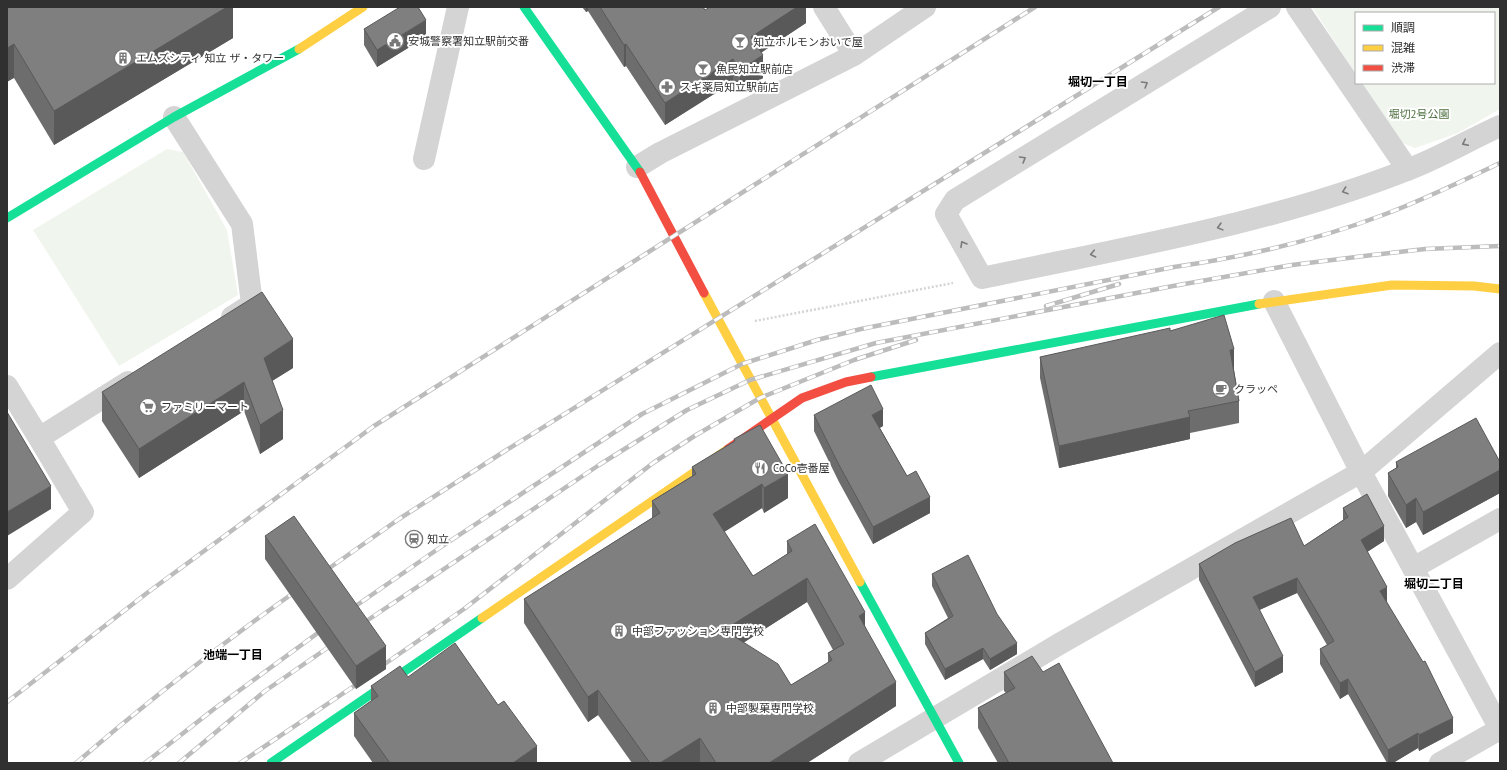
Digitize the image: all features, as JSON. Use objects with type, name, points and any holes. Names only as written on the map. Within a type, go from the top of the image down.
[{"type":"street","points":[[7,218],[174,117],[312,41],[363,7]]},
{"type":"street","points":[[424,159],[458,7]]},
{"type":"street","points":[[524,7],[638,167],[772,419],[959,763]]},
{"type":"street","points":[[824,7],[854,55]]},
{"type":"street","points":[[638,167],[660,154],[854,55],[925,7]]},
{"type":"street","points":[[1270,7],[955,200],[946,214],[982,278],[1210,230],[1327,198],[1408,170],[1500,126]]},
{"type":"street","points":[[1297,7],[1408,170]]},
{"type":"street","points":[[174,117],[242,224],[252,304],[212,329]]},
{"type":"street","points":[[271,763],[802,398],[846,382],[929,365],[1274,301],[1392,285],[1474,286],[1500,289]]},
{"type":"street","points":[[1274,301],[1361,472],[1500,729],[1440,763]]},
{"type":"street","points":[[859,763],[934,717],[1361,472],[1500,353]]},
{"type":"street","points":[[39,438],[146,371]]},
{"type":"street","points":[[7,386],[83,512],[7,579]]},
{"type":"street","points":[[1413,568],[1500,519]]},
{"type":"path","points":[[755,321],[982,278]]},
{"type":"green space","name":"堀切2号公園","points":[[1312,7],[1500,7],[1500,109],[1458,133],[1415,148],[1402,143],[1363,84],[1495,84],[1495,12],[1355,12],[1355,72]]},
{"type":"green space","points":[[167,149],[183,152],[227,230],[238,295],[119,366],[33,230]]},
{"type":"building","points":[[7,7],[227,7],[54,111],[14,44],[7,48]]},
{"type":"building","points":[[400,7],[418,7],[426,20],[377,50],[364,29]]},
{"type":"building","points":[[600,7],[703,7],[705,10],[710,7],[797,7],[751,37],[763,55],[740,70],[733,59],[665,103],[626,44],[624,45]]},
{"type":"building","points":[[262,292],[293,339],[264,358],[283,410],[260,425],[244,382],[139,449],[102,392]]},
{"type":"building","points":[[1224,315],[1234,349],[1230,350],[1239,401],[1188,411],[1190,417],[1059,446],[1040,357],[1170,328],[1170,331]]},
{"type":"building","points":[[871,385],[883,409],[872,415],[907,476],[916,471],[930,497],[873,527],[814,415]]},
{"type":"building","points":[[7,412],[51,486],[7,512]]},
{"type":"building","points":[[1476,418],[1500,462],[1500,470],[1423,512],[1416,498],[1406,505],[1388,473],[1398,467],[1396,462]]},
{"type":"building","points":[[760,425],[788,474],[764,488],[762,484],[713,514],[753,576],[792,551],[787,541],[815,524],[865,612],[859,616],[896,682],[769,763],[716,763],[700,738],[660,763],[650,763],[598,690],[588,697],[524,599],[660,513],[652,501],[696,474],[692,467],[735,441],[734,439]],"holes":[[[807,578],[844,644],[828,653],[832,660],[791,685],[778,664],[724,630]]]},
{"type":"building","points":[[1367,494],[1384,526],[1361,540],[1387,587],[1380,591],[1423,662],[1425,661],[1453,718],[1419,735],[1418,733],[1388,750],[1348,679],[1340,683],[1320,649],[1334,641],[1297,578],[1253,597],[1283,656],[1255,672],[1199,564],[1235,543],[1291,518],[1304,546],[1348,517],[1343,508]]},
{"type":"building","points":[[294,516],[386,646],[356,666],[265,536]]},
{"type":"building","points":[[968,555],[997,614],[1017,643],[990,659],[983,648],[945,669],[925,633],[953,616],[932,574]]},
{"type":"building","points":[[455,643],[498,705],[504,701],[537,746],[513,763],[390,763],[354,713],[378,696],[371,686],[400,666],[408,677]]},
{"type":"building","points":[[1032,656],[1043,672],[1059,663],[1113,763],[1009,763],[978,708],[1015,688],[1004,672]]},
{"type":"railway","points":[[7,702],[147,593],[374,426],[1035,7]]},
{"type":"railway","points":[[321,574],[399,519],[505,451],[1219,7]]},
{"type":"railway","points":[[347,612],[435,551],[642,414],[742,364],[817,340],[861,329],[1280,247],[1358,224],[1398,209],[1500,163]]},
{"type":"railway","points":[[359,626],[599,465],[687,410],[750,380],[876,343],[1173,286],[1292,265],[1364,256],[1425,249],[1500,246]]},
{"type":"railway","points":[[1046,306],[1119,284]]},
{"type":"railway","points":[[376,670],[464,609],[653,463],[696,435],[760,398],[854,360],[916,340]]},
{"type":"railway","points":[[76,763],[130,717],[186,673],[299,589]]},
{"type":"railway","points":[[145,763],[214,709],[326,627]]},
{"type":"railway","points":[[179,763],[265,691],[336,642]]},
{"type":"railway","points":[[240,763],[363,680]]},
{"type":"traffic: fast","points":[[524,7],[640,172]]},
{"type":"traffic: fast","points":[[7,218],[174,117],[299,49]]},
{"type":"traffic: fast","points":[[871,377],[1259,304]]},
{"type":"traffic: fast","points":[[860,582],[959,763]]},
{"type":"traffic: fast","points":[[271,763],[482,618]]},
{"type":"traffic: slow","points":[[299,49],[363,7]]},
{"type":"traffic: slow","points":[[1259,304],[1392,285],[1474,286],[1500,289]]},
{"type":"traffic: slow","points":[[704,293],[860,582]]},
{"type":"traffic: slow","points":[[482,618],[728,449]]},
{"type":"traffic: jam","points":[[640,172],[704,293]]},
{"type":"traffic: jam","points":[[728,449],[802,398],[846,382],[871,377]]},
{"type":"place","name":"安城警察署知立駅前交番","points":[[395,41]]},
{"type":"place","name":"知立ホルモンおいで屋","points":[[740,42]]},
{"type":"place","name":"エムズシティ 知立 ザ・タワー","points":[[123,58]]},
{"type":"place","name":"魚民知立駅前店","points":[[703,69]]},
{"type":"place","name":"スギ薬局知立駅前店","points":[[667,87]]},
{"type":"place","name":"クラッペ","points":[[1221,389]]},
{"type":"place","name":"ファミリーマート","points":[[148,407]]},
{"type":"place","name":"CoCo壱番屋","points":[[760,468]]},
{"type":"place","name":"知立","points":[[414,539]]},
{"type":"place","name":"中部ファッション専門学校","points":[[619,631]]},
{"type":"place","name":"中部製菓専門学校","points":[[713,708]]},
{"type":"district","name":"堀切一丁目","points":[[1098,81]]},
{"type":"district","name":"堀切二丁目","points":[[1434,583]]},
{"type":"district","name":"池端一丁目","points":[[233,654]]}]
